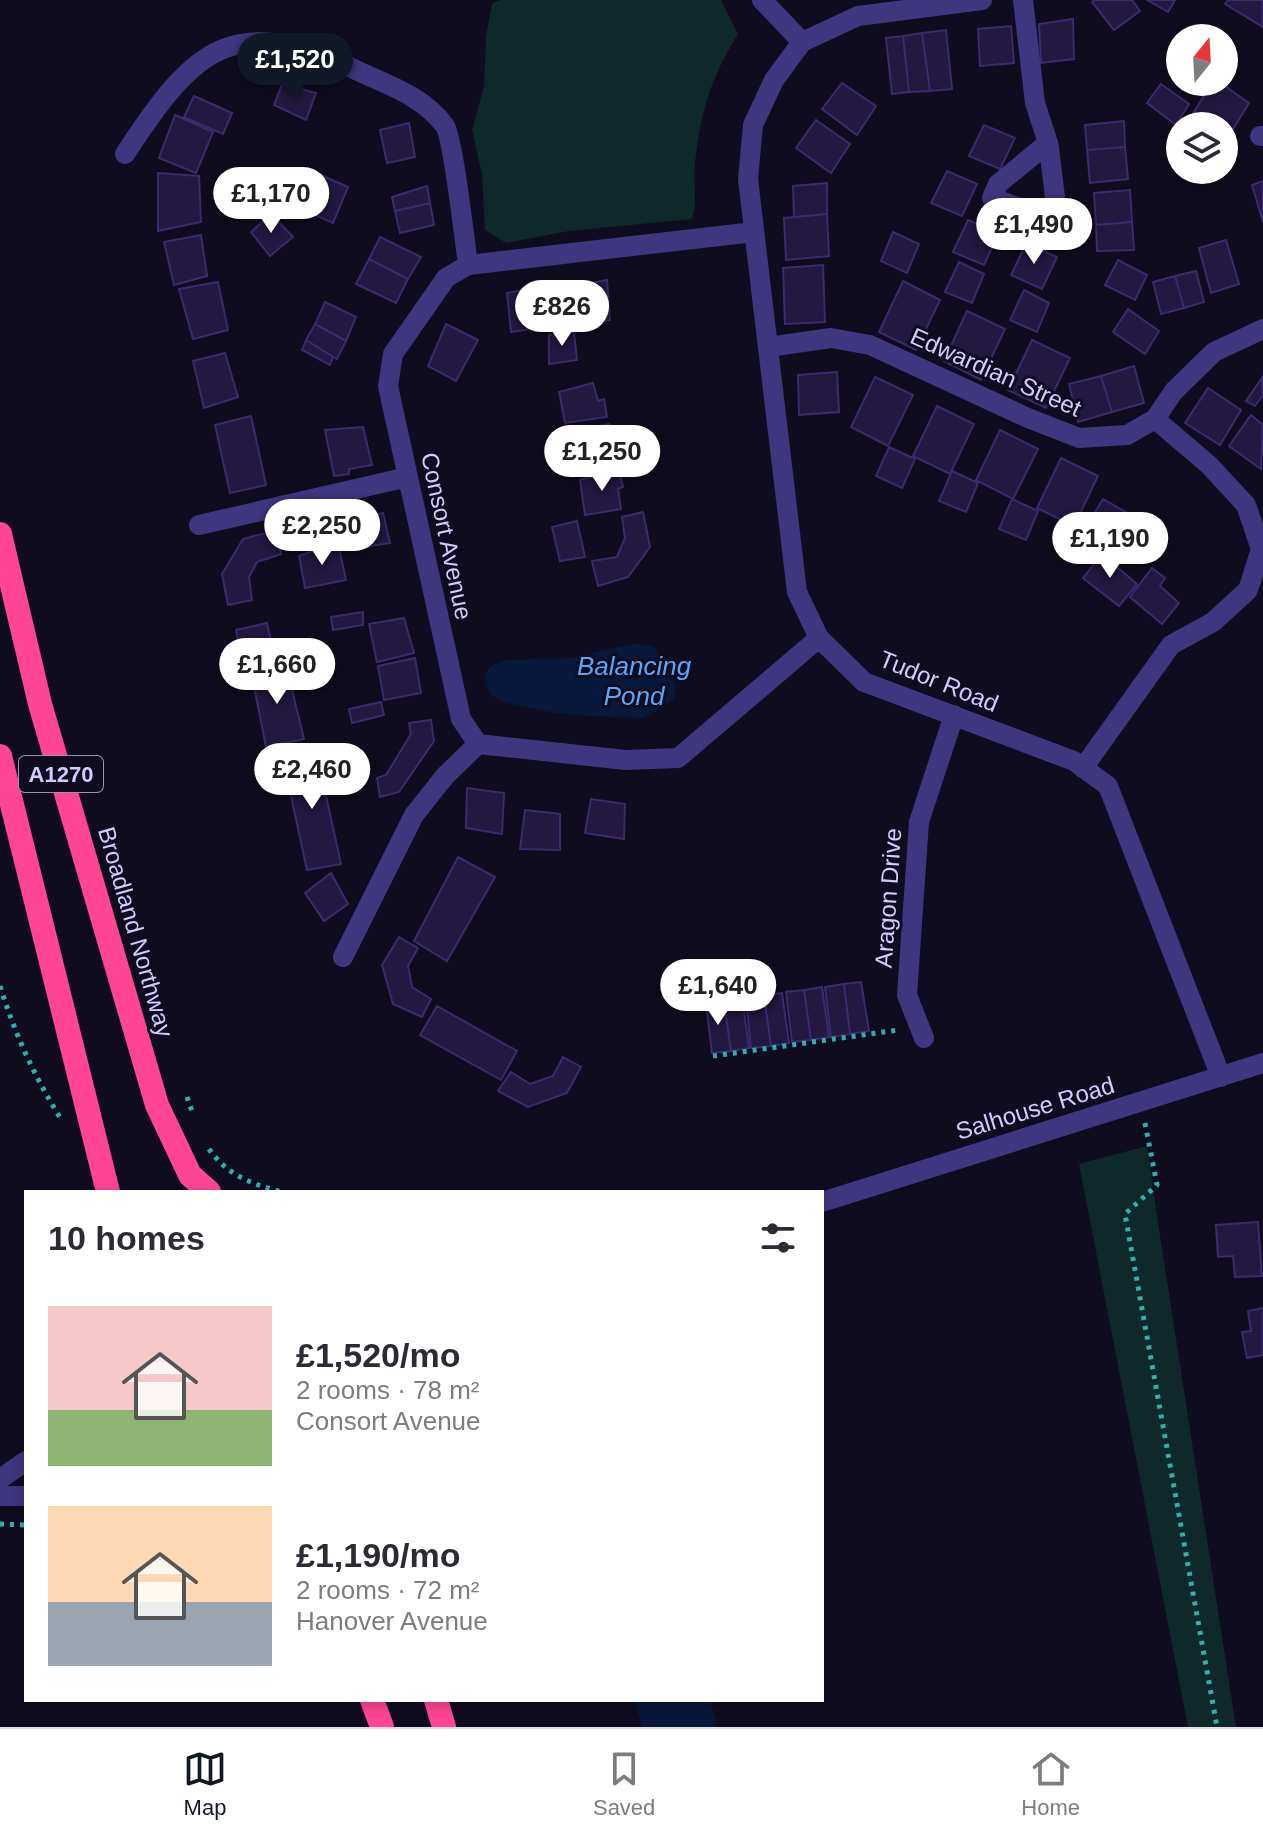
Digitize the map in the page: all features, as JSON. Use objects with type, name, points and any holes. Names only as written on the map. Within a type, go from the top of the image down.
[{"type":"highway","name":"Broadland Northway","points":[[0,534],[40,704],[157,1105],[190,1175],[207,1190]]},
{"type":"highway","name":"A1270","points":[[0,756],[108,1190]]},
{"type":"highway","points":[[373,1702],[382,1727]]},
{"type":"highway","points":[[437,1702],[444,1727]]},
{"type":"street","points":[[762,0],[802,42]]},
{"type":"street","points":[[1023,0],[1035,103],[1048,143]]},
{"type":"street","name":"Tudor Road","points":[[974,1],[858,16],[802,42],[774,80],[753,125],[748,179],[797,592],[819,638],[864,682],[1074,761],[1108,786],[1221,1077]]},
{"type":"street","points":[[125,154],[160,101],[188,70],[214,51],[253,40],[285,43],[348,66],[419,100],[447,128],[468,265],[754,232]]},
{"type":"street","name":"Consort Avenue","points":[[468,265],[446,278],[393,354],[388,386],[461,719],[478,744]]},
{"type":"street","name":"Edwardian Street","points":[[768,347],[831,338],[870,345],[1028,418],[1079,438],[1127,435],[1155,419],[1174,391],[1214,352],[1263,329]]},
{"type":"street","points":[[1083,768],[1171,645],[1213,622],[1248,590],[1261,549],[1246,505],[1209,465],[1155,419]]},
{"type":"street","points":[[199,525],[408,477]]},
{"type":"street","points":[[343,957],[414,815],[445,776],[478,744],[626,760],[678,758],[819,638]]},
{"type":"street","name":"Aragon Drive","points":[[922,1032],[907,995],[919,822],[954,715]]},
{"type":"street","name":"Salhouse Road","points":[[824,1201],[1263,1063]]},
{"type":"street","points":[[0,1479],[24,1462]]},
{"type":"street","points":[[0,1496],[24,1496]]},
{"type":"path","points":[[0,986],[16,1036],[38,1083],[68,1131]]},
{"type":"path","points":[[713,1056],[922,1032]]},
{"type":"path","points":[[187,1097],[197,1124]]},
{"type":"path","points":[[1141,1102],[1157,1185],[1125,1214],[1217,1727]]},
{"type":"path","points":[[208,1147],[231,1173],[274,1190]]},
{"type":"path","points":[[0,1524],[24,1525]]},
{"type":"green space","points":[[500,0],[721,0],[738,34],[720,66],[700,127],[692,219],[569,231],[506,243],[485,230],[482,174],[472,130],[484,86],[486,36],[492,4]]},
{"type":"green space","points":[[1147,1146],[1236,1727],[1188,1727],[1079,1164]]},
{"type":"water","name":"Balancing Pond","points":[[635,643],[657,650],[676,685],[675,699],[643,718],[556,713],[502,702],[486,686],[485,675],[491,666],[507,660],[570,658]]},
{"type":"water","points":[[636,1702],[711,1702],[717,1727],[642,1727]]},
{"type":"building","points":[[1132,0],[1140,11],[1114,30],[1092,2]]},
{"type":"building","points":[[1147,0],[1175,0],[1168,12]]},
{"type":"building","points":[[1228,0],[1263,0],[1263,27],[1225,4]]},
{"type":"building","points":[[1073,19],[1074,59],[1041,63],[1039,24]]},
{"type":"building","points":[[1011,26],[1014,63],[980,66],[978,29]]},
{"type":"building","points":[[946,30],[952,89],[930,91],[922,33]]},
{"type":"building","points":[[922,33],[930,91],[909,92],[903,36]]},
{"type":"building","points":[[903,36],[909,92],[892,94],[886,38]]},
{"type":"building","points":[[842,83],[876,106],[857,135],[822,109]]},
{"type":"building","points":[[282,84],[316,93],[306,120],[274,105]]},
{"type":"building","points":[[1161,84],[1166,88],[1166,96],[1178,96],[1189,104],[1184,112],[1166,112],[1166,117],[1147,103]]},
{"type":"building","points":[[1238,95],[1249,103],[1238,121],[1238,112],[1194,112],[1204,96]]},
{"type":"building","points":[[194,96],[232,113],[223,134],[184,117]]},
{"type":"building","points":[[175,115],[213,132],[196,173],[159,158]]},
{"type":"building","points":[[816,120],[850,144],[831,173],[796,148]]},
{"type":"building","points":[[1124,121],[1125,147],[1087,150],[1085,125]]},
{"type":"building","points":[[409,123],[415,157],[387,163],[380,130]]},
{"type":"building","points":[[984,125],[1015,138],[1000,169],[969,156]]},
{"type":"building","points":[[1125,147],[1128,179],[1090,183],[1087,150]]},
{"type":"building","points":[[312,171],[348,187],[333,223],[297,207]]},
{"type":"building","points":[[947,171],[977,184],[962,216],[931,203]]},
{"type":"building","points":[[275,172],[301,183],[289,206],[266,195]]},
{"type":"building","points":[[158,173],[199,176],[201,222],[158,231]]},
{"type":"building","points":[[1263,181],[1263,222],[1252,185]]},
{"type":"building","points":[[827,183],[827,214],[794,217],[793,186]]},
{"type":"building","points":[[427,186],[430,203],[395,211],[392,197]]},
{"type":"building","points":[[1130,190],[1132,222],[1096,225],[1094,193]]},
{"type":"building","points":[[430,203],[434,225],[400,233],[395,211]]},
{"type":"building","points":[[271,214],[293,237],[270,256],[251,232]]},
{"type":"building","points":[[827,214],[829,256],[786,260],[784,218]]},
{"type":"building","points":[[968,220],[999,233],[984,265],[953,252]]},
{"type":"building","points":[[1132,222],[1134,250],[1097,251],[1096,225]]},
{"type":"building","points":[[893,232],[919,244],[907,273],[881,261]]},
{"type":"building","points":[[201,235],[207,276],[174,285],[164,242]]},
{"type":"building","points":[[380,237],[421,257],[408,279],[369,259]]},
{"type":"building","points":[[1226,240],[1239,284],[1211,293],[1199,248]]},
{"type":"building","points":[[1026,244],[1057,257],[1042,289],[1011,275]]},
{"type":"building","points":[[369,259],[408,279],[396,303],[356,284]]},
{"type":"building","points":[[1118,260],[1147,275],[1135,300],[1105,285]]},
{"type":"building","points":[[959,262],[984,274],[972,303],[945,292]]},
{"type":"building","points":[[823,265],[825,322],[785,324],[783,268]]},
{"type":"building","points":[[1196,271],[1204,302],[1184,308],[1175,276]]},
{"type":"building","points":[[1175,276],[1184,308],[1161,314],[1153,282]]},
{"type":"building","points":[[607,280],[610,320],[577,324],[573,286]]},
{"type":"building","points":[[903,281],[940,300],[916,350],[879,332]]},
{"type":"building","points":[[218,282],[228,330],[193,339],[179,289]]},
{"type":"building","points":[[541,287],[545,327],[511,332],[507,293]]},
{"type":"building","points":[[1024,290],[1049,303],[1037,332],[1010,320]]},
{"type":"building","points":[[325,302],[356,317],[346,341],[315,324]]},
{"type":"building","points":[[1128,309],[1159,331],[1145,354],[1113,332]]},
{"type":"building","points":[[967,311],[1005,329],[981,380],[944,361]]},
{"type":"building","points":[[315,324],[346,341],[337,359],[306,340]]},
{"type":"building","points":[[446,324],[478,340],[456,381],[428,366]]},
{"type":"building","points":[[574,332],[577,360],[549,364],[549,335]]},
{"type":"building","points":[[306,340],[333,357],[330,365],[302,350]]},
{"type":"building","points":[[1032,340],[1070,358],[1046,408],[1008,390]]},
{"type":"building","points":[[225,353],[238,397],[204,408],[193,361]]},
{"type":"building","points":[[1134,366],[1144,403],[1112,412],[1101,376]]},
{"type":"building","points":[[837,372],[839,412],[799,415],[798,375]]},
{"type":"building","points":[[1101,376],[1112,412],[1078,422],[1069,384]]},
{"type":"building","points":[[875,377],[913,395],[888,446],[851,427]]},
{"type":"building","points":[[1262,378],[1263,395],[1255,406],[1246,401]]},
{"type":"building","points":[[593,383],[598,401],[604,399],[607,417],[565,423],[559,392]]},
{"type":"building","points":[[1208,388],[1241,410],[1220,445],[1185,423]]},
{"type":"building","points":[[937,406],[974,424],[950,474],[913,456]]},
{"type":"building","points":[[1251,415],[1263,425],[1261,469],[1229,446]]},
{"type":"building","points":[[251,416],[266,485],[230,493],[215,425]]},
{"type":"building","points":[[609,424],[618,462],[580,471],[573,431]]},
{"type":"building","points":[[363,427],[372,465],[349,469],[349,474],[334,476],[325,430]]},
{"type":"building","points":[[1000,430],[1038,449],[1013,499],[976,480]]},
{"type":"building","points":[[889,447],[915,459],[902,488],[876,476]]},
{"type":"building","points":[[1061,458],[1098,476],[1074,526],[1037,508]]},
{"type":"building","points":[[619,470],[623,487],[618,489],[621,509],[585,515],[580,480]]},
{"type":"building","points":[[952,471],[978,483],[966,512],[939,501]]},
{"type":"building","points":[[1012,499],[1038,511],[1026,540],[999,529]]},
{"type":"building","points":[[1103,499],[1138,519],[1119,555],[1082,534]]},
{"type":"building","points":[[643,512],[650,547],[628,577],[598,586],[592,561],[617,557],[625,538],[622,517]]},
{"type":"building","points":[[383,513],[390,543],[359,548],[354,518]]},
{"type":"building","points":[[577,521],[585,557],[560,561],[552,527]]},
{"type":"building","points":[[277,530],[281,554],[257,562],[249,577],[252,600],[228,605],[222,574],[243,539]]},
{"type":"building","points":[[326,546],[339,548],[346,580],[305,588],[299,556]]},
{"type":"building","points":[[1102,554],[1137,584],[1119,606],[1083,578]]},
{"type":"building","points":[[1152,568],[1165,578],[1160,586],[1179,603],[1162,624],[1130,597]]},
{"type":"building","points":[[363,612],[363,625],[333,630],[331,617]]},
{"type":"building","points":[[404,618],[414,653],[377,662],[369,624]]},
{"type":"building","points":[[267,623],[276,663],[244,668],[236,630]]},
{"type":"building","points":[[415,658],[421,693],[384,700],[378,666]]},
{"type":"building","points":[[286,665],[304,739],[266,747],[251,671]]},
{"type":"building","points":[[381,702],[384,715],[352,723],[349,709]]},
{"type":"building","points":[[431,720],[434,741],[399,792],[380,797],[377,778],[386,775],[411,734],[409,723]]},
{"type":"building","points":[[316,750],[341,864],[307,870],[283,759]]},
{"type":"building","points":[[467,788],[504,793],[502,834],[466,828]]},
{"type":"building","points":[[591,799],[625,804],[624,839],[585,833]]},
{"type":"building","points":[[525,810],[560,814],[560,850],[520,849]]},
{"type":"building","points":[[458,857],[495,877],[447,961],[414,941]]},
{"type":"building","points":[[331,873],[348,904],[324,921],[305,893]]},
{"type":"building","points":[[399,937],[418,948],[408,966],[412,987],[431,999],[422,1017],[393,1004],[382,965]]},
{"type":"building","points":[[861,982],[869,1031],[850,1034],[844,984]]},
{"type":"building","points":[[844,984],[850,1034],[831,1037],[825,987]]},
{"type":"building","points":[[822,987],[829,1037],[811,1040],[804,990]]},
{"type":"building","points":[[804,990],[811,1040],[792,1042],[786,992]]},
{"type":"building","points":[[782,993],[789,1043],[771,1046],[764,995]]},
{"type":"building","points":[[764,995],[771,1046],[751,1048],[746,998]]},
{"type":"building","points":[[742,998],[749,1048],[731,1051],[724,1001]]},
{"type":"building","points":[[724,1001],[731,1051],[712,1053],[706,1004]]},
{"type":"building","points":[[437,1006],[517,1051],[501,1080],[420,1035]]},
{"type":"building","points":[[563,1057],[581,1067],[567,1093],[528,1107],[498,1091],[511,1072],[530,1084],[553,1076]]},
{"type":"building","points":[[1258,1222],[1262,1276],[1235,1277],[1233,1256],[1218,1257],[1216,1225]]},
{"type":"building","points":[[1263,1308],[1263,1355],[1247,1358],[1242,1332],[1251,1331],[1248,1311]]}]
